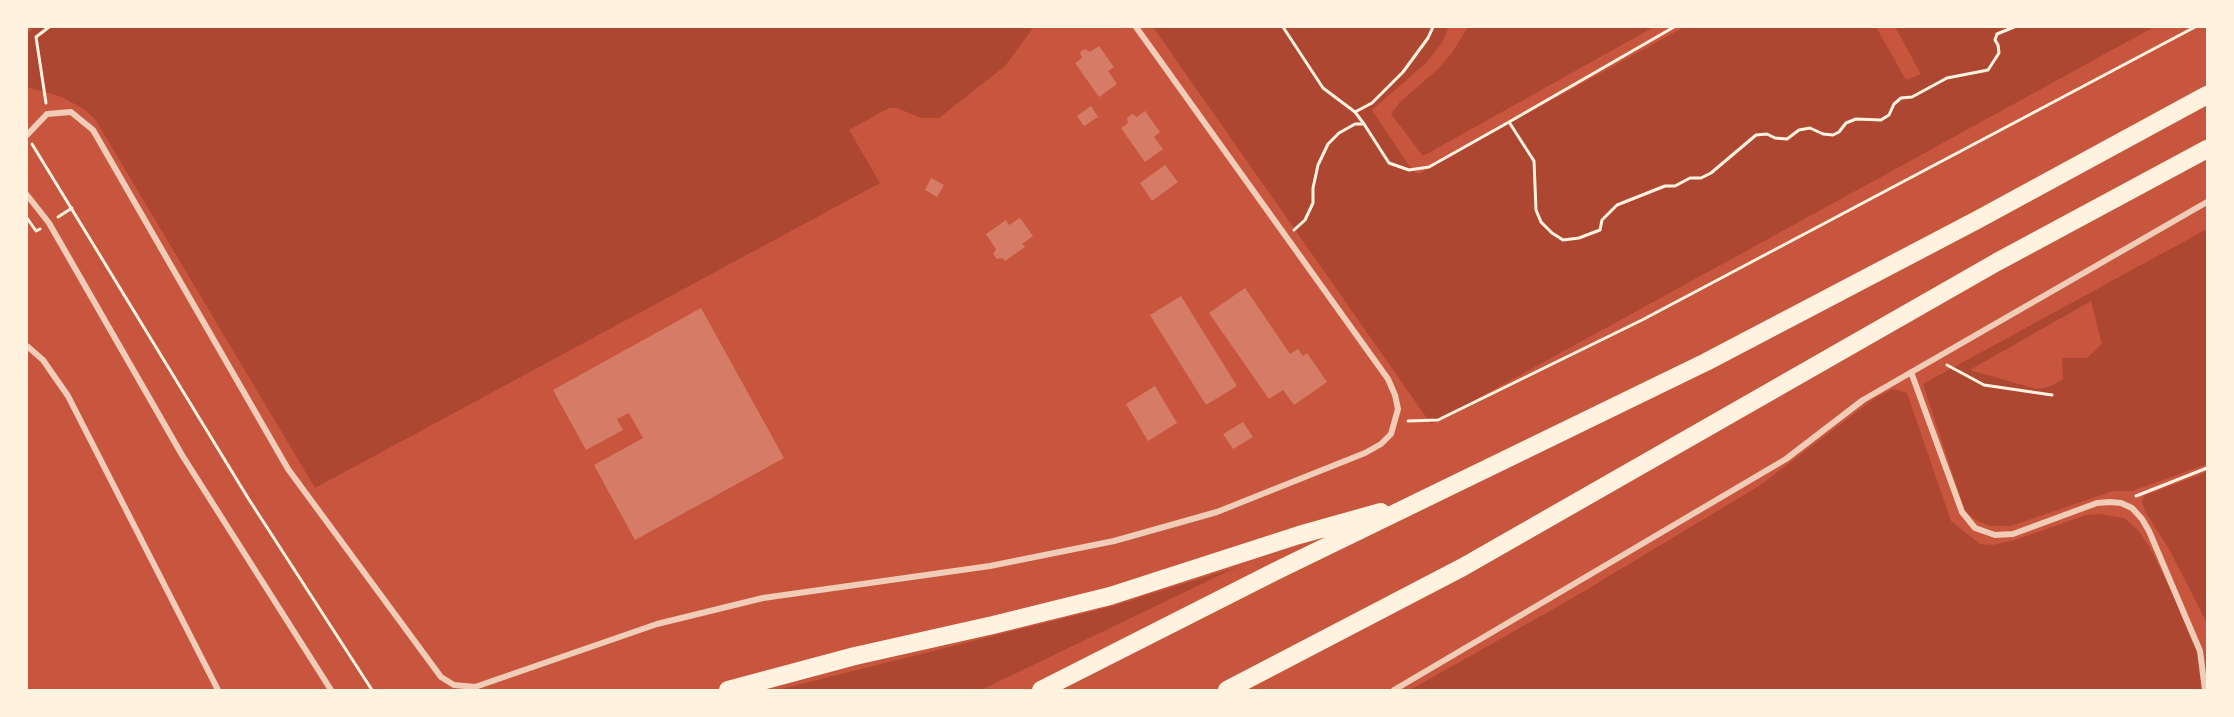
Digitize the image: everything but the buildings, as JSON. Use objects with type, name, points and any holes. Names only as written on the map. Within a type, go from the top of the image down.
[{"type":"highway","points":[[1041,690],[1276,571],[1717,357],[2207,95]]},
{"type":"highway","points":[[1227,690],[1473,562],[1997,262],[2207,149]]},
{"type":"highway","points":[[728,690],[855,656],[1110,596],[1299,535],[1429,498]]},
{"type":"street","points":[[27,136],[47,114],[71,112],[93,130],[288,469],[437,672],[447,682],[463,687],[475,687],[657,624],[763,598],[990,566],[1114,541],[1217,512],[1365,453],[1391,434],[1398,409],[1388,379],[1136,27]]},
{"type":"street","points":[[27,195],[49,223],[182,455],[331,690]]},
{"type":"street","points":[[1394,690],[1786,459],[1863,400],[2207,202]]},
{"type":"street","points":[[27,346],[43,360],[68,396],[218,690]]},
{"type":"street","points":[[1911,372],[1962,512],[1976,528],[1995,535],[2013,534],[2097,503],[2121,503],[2132,508],[2149,531],[2200,651],[2205,690]]},
{"type":"path","points":[[47,114],[36,37],[49,27]]},
{"type":"path","points":[[1283,27],[1323,88],[1355,112],[1389,163],[1409,170],[1429,167],[1674,27]]},
{"type":"path","points":[[1355,112],[1372,103],[1403,72],[1428,38],[1433,27]]},
{"type":"path","points":[[1509,122],[1534,160],[1536,210],[1541,222],[1563,240],[1580,238],[1600,230],[1602,220],[1617,205],[1665,186],[1675,186],[1690,178],[1701,178],[1711,173],[1755,135],[1767,134],[1775,138],[1787,139],[1799,130],[1810,128],[1823,134],[1833,135],[1839,132],[1846,123],[1856,119],[1881,120],[1889,115],[1894,104],[1901,99],[1912,97],[1947,78],[1988,70],[1999,53],[1995,40],[1997,34],[2014,27]]},
{"type":"path","points":[[1396,421],[1438,420],[1642,320],[2195,27]]},
{"type":"path","points":[[1286,237],[1305,220],[1313,203],[1313,188],[1318,165],[1328,144],[1339,133],[1354,124],[1364,124]]},
{"type":"path","points":[[27,136],[248,498],[372,690]]},
{"type":"path","points":[[1935,359],[1984,385],[2052,395]]},
{"type":"path","points":[[2121,503],[2207,468]]},
{"type":"shaded area","points":[[35,27],[1034,27],[1005,66],[939,118],[921,118],[897,108],[889,108],[849,130],[880,183],[315,488],[95,119],[85,110],[62,97],[27,87],[27,34]]},
{"type":"shaded area","points":[[1153,27],[1449,27],[1442,43],[1426,63],[1372,110],[1408,164],[1416,173],[1420,173],[1684,27],[1876,27],[1906,80],[1921,74],[1895,27],[2154,27],[1431,424]]},
{"type":"shaded area","points":[[1468,27],[1654,27],[1423,156],[1391,114],[1400,102],[1437,70],[1452,53]]},
{"type":"shaded area","points":[[2207,229],[2207,464],[2132,491],[2113,491],[2011,526],[1990,526],[1977,521],[1965,511],[1923,384]],"holes":[[[2091,301],[2102,344],[2087,358],[2062,358],[2063,379],[2049,387],[2036,389],[1970,370]]]},
{"type":"shaded area","points":[[1893,389],[1907,393],[1951,521],[1980,544],[1992,545],[2015,540],[2086,515],[2100,514],[2124,518],[2138,530],[2149,546],[2200,648],[2206,668],[2204,690],[1410,690],[1571,599],[1759,486],[1875,398]]},
{"type":"shaded area","points":[[2207,472],[2207,623],[2142,502],[2144,496]]},
{"type":"shaded area","points":[[1237,567],[981,690],[777,690],[1113,606]]}]
